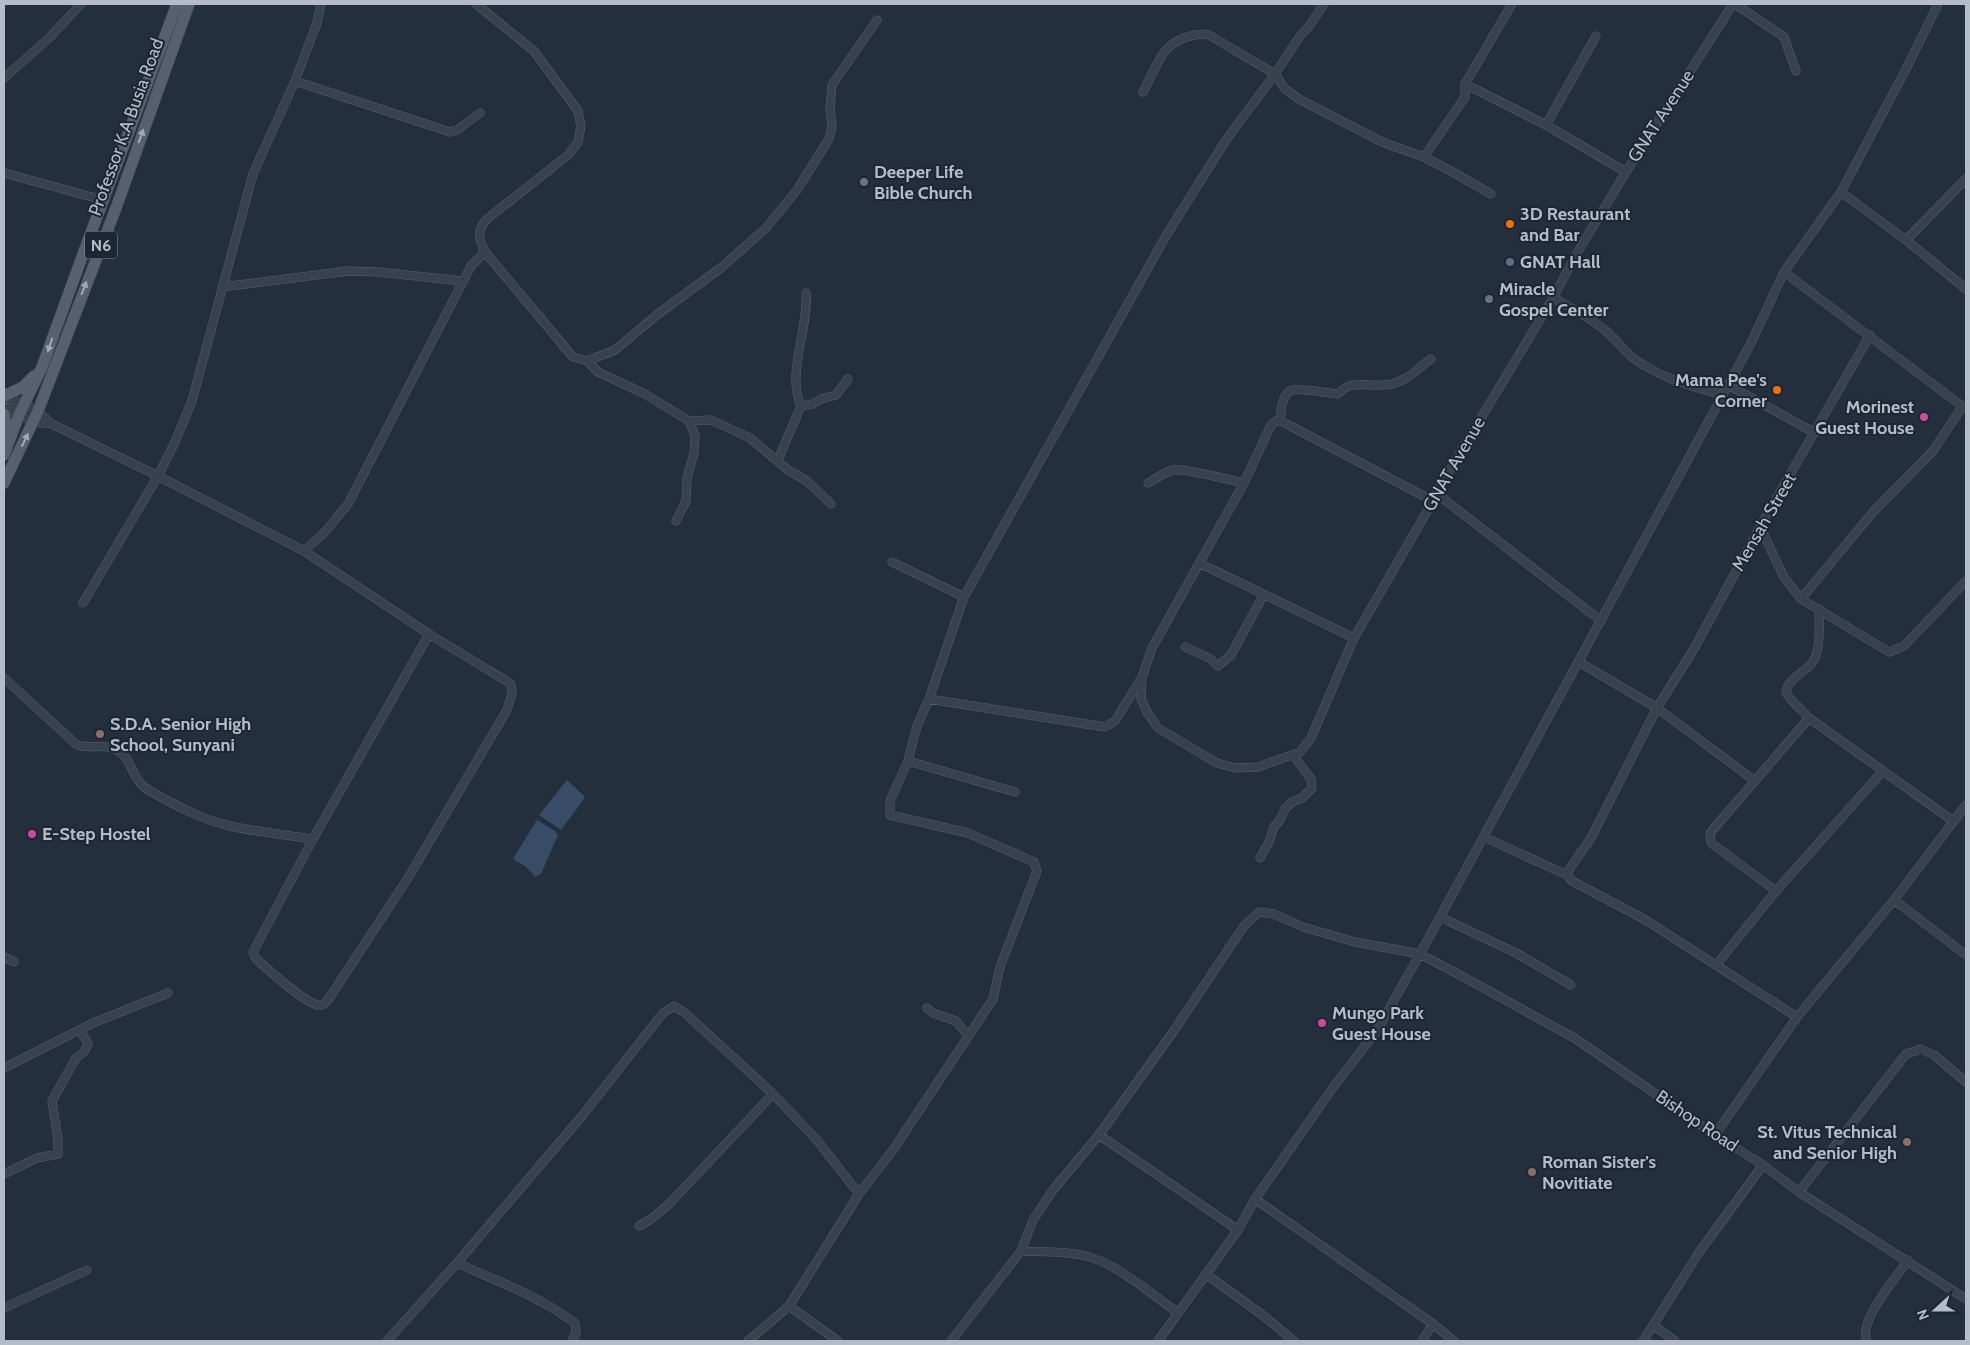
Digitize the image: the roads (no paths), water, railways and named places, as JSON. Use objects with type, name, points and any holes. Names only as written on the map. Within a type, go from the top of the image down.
[{"type":"main road","name":"Professor K.A Busia Road","points":[[4,484],[34,422],[116,208],[189,4]]},
{"type":"main road","name":"Professor K.A Busia Road","points":[[5,452],[42,367],[175,6]]},
{"type":"main road","points":[[4,397],[23,387],[42,367]]},
{"type":"main road","points":[[4,414],[7,429],[5,452]]},
{"type":"street","points":[[4,78],[49,38],[81,4]]},
{"type":"street","points":[[83,603],[158,476],[192,401],[252,174],[295,81],[317,23],[321,4]]},
{"type":"street","points":[[476,4],[534,51],[578,111],[581,126],[578,142],[568,155],[482,224],[479,237],[485,252],[573,357],[587,361],[598,372],[644,394],[688,421],[695,436],[694,453],[687,478],[686,501],[676,521]]},
{"type":"street","points":[[748,1341],[789,1306],[859,1194],[894,1150],[993,999],[1000,966],[1037,871],[1034,862],[968,833],[890,815],[890,801],[908,762],[916,726],[929,699],[964,597],[1167,234],[1226,140],[1324,4]]},
{"type":"street","points":[[1424,157],[1465,97],[1465,84],[1512,4]]},
{"type":"street","points":[[1734,4],[1784,37],[1796,71]]},
{"type":"street","name":"GNAT Avenue","points":[[1142,677],[1141,699],[1148,714],[1158,728],[1217,763],[1236,768],[1258,767],[1300,752],[1311,738],[1354,638],[1433,501],[1436,492],[1553,298],[1577,253],[1626,172],[1734,4]]},
{"type":"street","points":[[1158,1341],[1238,1230],[1255,1199],[1334,1086],[1376,1032],[1484,837],[1751,343],[1784,272],[1841,192],[1938,4]]},
{"type":"street","points":[[587,361],[615,350],[658,314],[722,266],[766,228],[797,190],[828,139],[832,126],[830,108],[832,86],[877,20]]},
{"type":"street","points":[[1143,92],[1166,50],[1187,37],[1200,33],[1209,35],[1275,74],[1285,90],[1299,99],[1382,142],[1424,157],[1491,194]]},
{"type":"street","points":[[1546,125],[1596,36]]},
{"type":"street","points":[[295,81],[450,132],[458,130],[480,112]]},
{"type":"street","points":[[1465,84],[1546,125],[1626,172]]},
{"type":"street","points":[[4,173],[103,200]]},
{"type":"street","points":[[1906,240],[1966,180]]},
{"type":"street","points":[[1841,192],[1906,240],[1966,289]]},
{"type":"street","points":[[304,551],[325,532],[348,504],[470,266],[485,252]]},
{"type":"street","points":[[222,287],[348,271],[379,272],[462,281]]},
{"type":"street","points":[[1784,272],[1870,335],[1964,408],[1933,451],[1873,512],[1801,599]]},
{"type":"street","points":[[778,460],[801,406],[796,396],[802,326],[807,308],[806,293]]},
{"type":"street","points":[[1553,298],[1587,316],[1607,332],[1633,358],[1656,372],[1682,384],[1723,395]]},
{"type":"street","name":"Mensah Street","points":[[1567,875],[1590,838],[1657,708],[1695,647],[1760,527],[1870,335]]},
{"type":"street","points":[[1282,421],[1283,403],[1287,393],[1294,390],[1323,391],[1338,394],[1343,388],[1358,384],[1392,384],[1411,377],[1431,359]]},
{"type":"street","points":[[801,406],[813,404],[821,399],[836,395],[848,379]]},
{"type":"street","points":[[1728,385],[1815,433]]},
{"type":"street","points":[[4,397],[25,403],[38,411],[52,424],[304,551],[429,634],[511,684],[512,692],[507,710],[403,886],[328,1000],[319,1006],[303,997],[256,959],[253,952],[313,839],[429,634]]},
{"type":"street","points":[[4,407],[34,422],[52,424]]},
{"type":"street","points":[[688,421],[711,420],[750,438],[788,470],[808,481],[831,504]]},
{"type":"street","points":[[929,699],[1105,727],[1115,721],[1142,677],[1152,648],[1244,483],[1271,424],[1276,421],[1282,421],[1433,501]]},
{"type":"street","points":[[1148,484],[1173,470],[1244,483]]},
{"type":"street","points":[[1436,492],[1601,620]]},
{"type":"street","points":[[1760,527],[1784,576],[1801,599],[1889,652],[1904,646],[1966,581]]},
{"type":"street","points":[[892,562],[964,597]]},
{"type":"street","points":[[1199,563],[1354,638]]},
{"type":"street","points":[[1186,647],[1209,658],[1218,666],[1231,655],[1264,594]]},
{"type":"street","points":[[1820,609],[1817,653],[1812,662],[1793,680],[1786,693],[1787,696],[1809,718],[1953,821]]},
{"type":"street","points":[[1579,662],[1657,708],[1755,781]]},
{"type":"street","points":[[4,678],[77,745],[87,748],[113,748],[124,754],[135,777],[148,790],[196,814],[229,826],[313,839]]},
{"type":"street","points":[[1776,891],[1711,843],[1709,838],[1710,833],[1809,718]]},
{"type":"street","points":[[1260,858],[1269,842],[1274,827],[1285,809],[1292,802],[1302,798],[1312,788],[1311,779],[1293,754]]},
{"type":"street","points":[[908,762],[1015,792]]},
{"type":"street","points":[[1716,965],[1776,891],[1882,772]]},
{"type":"street","points":[[1715,1135],[1797,1018],[1894,900],[1966,805]]},
{"type":"street","points":[[1484,837],[1567,875],[1572,881],[1644,919],[1797,1018]]},
{"type":"street","points":[[1894,900],[1966,955]]},
{"type":"street","name":"Bishop Road","points":[[1100,1135],[1173,1032],[1244,926],[1259,912],[1274,914],[1303,927],[1355,942],[1420,954],[1576,1039],[1715,1135],[1763,1165],[1799,1192],[1966,1298]]},
{"type":"street","points":[[1440,917],[1516,953],[1571,985]]},
{"type":"street","points":[[4,957],[14,962]]},
{"type":"street","points":[[4,1068],[80,1030],[168,993]]},
{"type":"street","points":[[387,1341],[582,1116],[663,1013],[674,1006],[685,1013],[773,1094],[816,1139],[859,1194]]},
{"type":"street","points":[[927,1008],[933,1013],[956,1021],[968,1036]]},
{"type":"street","points":[[4,1174],[37,1158],[58,1154],[58,1134],[52,1101],[76,1058],[84,1052],[88,1044],[80,1030]]},
{"type":"street","points":[[1799,1192],[1906,1054],[1921,1049],[1934,1054],[1966,1082]]},
{"type":"street","points":[[639,1226],[668,1205],[773,1094]]},
{"type":"street","points":[[951,1341],[1021,1251],[1033,1220],[1048,1198],[1100,1135],[1238,1230]]},
{"type":"street","points":[[1643,1341],[1700,1251],[1763,1165]]},
{"type":"street","points":[[1255,1199],[1433,1324],[1454,1341]]},
{"type":"street","points":[[1021,1251],[1084,1255],[1096,1258],[1178,1312]]},
{"type":"street","points":[[1867,1341],[1865,1338],[1866,1326],[1871,1314],[1908,1260]]},
{"type":"street","points":[[456,1263],[538,1298],[574,1323],[576,1333],[572,1341]]},
{"type":"street","points":[[4,1308],[88,1270]]},
{"type":"street","points":[[1206,1274],[1266,1317],[1294,1341]]},
{"type":"street","points":[[789,1306],[838,1341]]},
{"type":"street","points":[[1422,1341],[1433,1324]]},
{"type":"street","points":[[1653,1325],[1675,1341]]},
{"type":"water","points":[[567,780],[584,796],[584,799],[561,830],[539,815]]},
{"type":"water","points":[[537,820],[555,831],[558,835],[541,874],[535,877],[525,866],[513,859]]},
{"type":"place","name":"Deeper Life Bible Church","points":[[864,182]]},
{"type":"place","name":"3D Restaurant and Bar","points":[[1510,224]]},
{"type":"place","name":"GNAT Hall","points":[[1510,262]]},
{"type":"place","name":"Miracle Gospel Center","points":[[1489,299]]},
{"type":"place","name":"Mama Pee's Corner","points":[[1777,390]]},
{"type":"place","name":"Morinest Guest House","points":[[1924,417]]},
{"type":"place","name":"S.D.A. Senior High School, Sunyani","points":[[100,734]]},
{"type":"place","name":"E-Step Hostel","points":[[32,834]]},
{"type":"place","name":"Mungo Park Guest House","points":[[1322,1023]]},
{"type":"place","name":"St. Vitus Technical and Senior High","points":[[1907,1142]]},
{"type":"place","name":"Roman Sister's Novitiate","points":[[1532,1172]]}]
